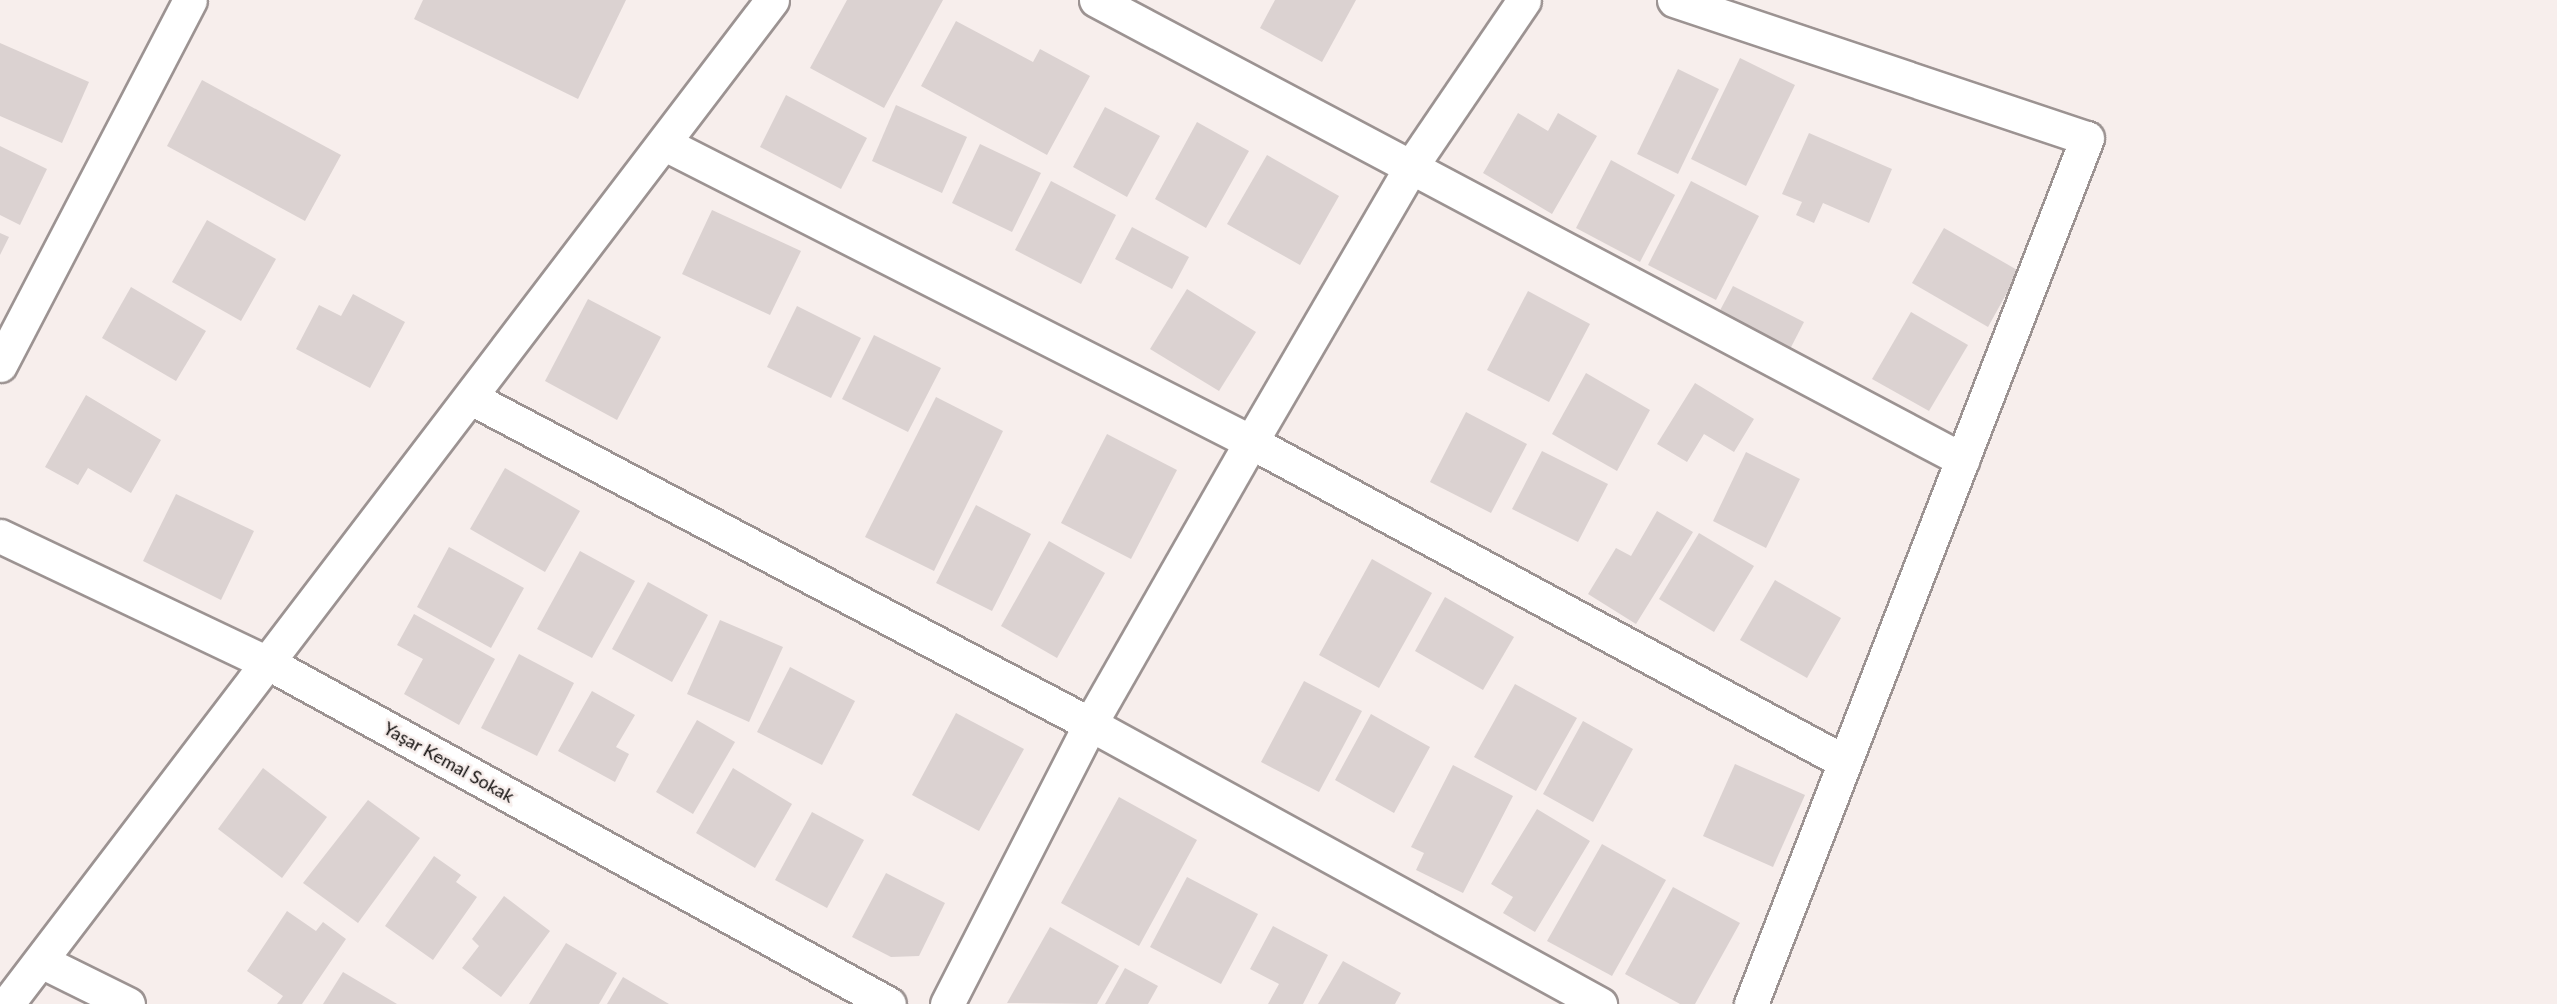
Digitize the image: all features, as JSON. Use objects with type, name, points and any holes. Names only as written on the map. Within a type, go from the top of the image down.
[{"type":"street","points":[[0,365],[190,0]]},
{"type":"street","points":[[7,1004],[473,399],[772,0]]},
{"type":"street","points":[[1096,0],[1412,165],[1963,460]]},
{"type":"street","points":[[947,1004],[1089,724],[1251,442],[1412,165],[1524,0]]},
{"type":"street","points":[[1674,0],[2087,138],[1963,460],[1843,761],[1751,1004]]},
{"type":"street","points":[[665,144],[1251,442],[1843,761]]},
{"type":"street","points":[[473,399],[1089,724],[1600,1004]]},
{"type":"street","name":"Yaşar Kemal Sokak","points":[[0,536],[270,664],[889,1004]]},
{"type":"street","points":[[41,961],[128,1004]]},
{"type":"building","points":[[423,0],[626,0],[578,99],[414,19]]},
{"type":"building","points":[[847,0],[943,0],[884,108],[810,68]]},
{"type":"building","points":[[1275,0],[1356,0],[1322,62],[1260,28]]},
{"type":"building","points":[[956,21],[1033,62],[1040,49],[1090,76],[1047,155],[921,86]]},
{"type":"building","points":[[0,43],[89,82],[62,143],[0,116]]},
{"type":"building","points":[[1740,58],[1795,85],[1746,186],[1691,159]]},
{"type":"building","points":[[1678,69],[1719,89],[1678,174],[1637,154]]},
{"type":"building","points":[[202,80],[341,155],[305,221],[167,146]]},
{"type":"building","points":[[786,95],[867,138],[841,189],[760,147]]},
{"type":"building","points":[[896,105],[967,137],[942,193],[872,161]]},
{"type":"building","points":[[1105,107],[1160,136],[1127,197],[1073,167]]},
{"type":"building","points":[[1518,113],[1548,131],[1558,113],[1597,136],[1552,214],[1483,173]]},
{"type":"building","points":[[1197,122],[1249,151],[1206,228],[1155,199]]},
{"type":"building","points":[[1809,133],[1892,169],[1869,223],[1823,203],[1814,223],[1796,215],[1802,202],[1782,194]]},
{"type":"building","points":[[980,144],[1041,173],[1012,232],[952,203]]},
{"type":"building","points":[[0,146],[47,169],[20,225],[0,215]]},
{"type":"building","points":[[1267,155],[1339,196],[1300,265],[1227,224]]},
{"type":"building","points":[[1611,160],[1675,195],[1640,262],[1576,228]]},
{"type":"building","points":[[1051,181],[1116,215],[1081,284],[1015,250]]},
{"type":"building","points":[[1691,181],[1759,216],[1716,300],[1648,265]]},
{"type":"building","points":[[712,210],[801,251],[770,315],[682,274]]},
{"type":"building","points":[[207,220],[276,259],[241,321],[172,282]]},
{"type":"building","points":[[1132,227],[1189,257],[1172,289],[1115,259]]},
{"type":"building","points":[[1944,228],[2019,271],[1988,327],[1912,283]]},
{"type":"building","points":[[0,233],[9,237],[0,255]]},
{"type":"building","points":[[1733,286],[1804,322],[1788,353],[1717,316]]},
{"type":"building","points":[[131,287],[206,331],[176,381],[102,338]]},
{"type":"building","points":[[1187,289],[1256,332],[1219,391],[1150,349]]},
{"type":"building","points":[[1528,291],[1590,324],[1549,402],[1487,370]]},
{"type":"building","points":[[353,294],[405,322],[370,388],[296,349],[319,305],[341,316]]},
{"type":"building","points":[[588,299],[661,337],[617,420],[545,381]]},
{"type":"building","points":[[797,306],[861,338],[831,398],[767,367]]},
{"type":"building","points":[[1911,312],[1968,345],[1929,411],[1872,379]]},
{"type":"building","points":[[874,335],[941,368],[908,432],[842,399]]},
{"type":"building","points":[[1586,373],[1650,410],[1617,471],[1552,434]]},
{"type":"building","points":[[1695,383],[1754,419],[1734,452],[1704,434],[1687,462],[1657,444]]},
{"type":"building","points":[[86,395],[161,440],[131,493],[88,468],[78,485],[45,467]]},
{"type":"building","points":[[936,397],[1003,431],[934,571],[865,537]]},
{"type":"building","points":[[1466,412],[1527,444],[1491,513],[1430,482]]},
{"type":"building","points":[[1107,434],[1177,470],[1131,559],[1061,523]]},
{"type":"building","points":[[1542,451],[1608,484],[1578,542],[1512,509]]},
{"type":"building","points":[[1746,452],[1800,479],[1766,548],[1713,521]]},
{"type":"building","points":[[505,468],[580,511],[545,572],[470,529]]},
{"type":"building","points":[[176,494],[254,531],[221,600],[143,561]]},
{"type":"building","points":[[976,505],[1031,534],[992,611],[936,583]]},
{"type":"building","points":[[1657,511],[1693,532],[1636,624],[1588,594],[1616,548],[1631,556]]},
{"type":"building","points":[[1699,533],[1754,566],[1714,632],[1659,599]]},
{"type":"building","points":[[1049,541],[1105,573],[1057,658],[1001,626]]},
{"type":"building","points":[[449,547],[524,588],[491,648],[417,607]]},
{"type":"building","points":[[580,551],[635,581],[592,658],[537,629]]},
{"type":"building","points":[[1372,559],[1432,593],[1379,688],[1319,655]]},
{"type":"building","points":[[1775,580],[1841,618],[1807,678],[1740,640]]},
{"type":"building","points":[[648,582],[708,615],[672,682],[612,649]]},
{"type":"building","points":[[1445,597],[1514,637],[1483,690],[1415,651]]},
{"type":"building","points":[[414,614],[495,659],[459,725],[404,694],[423,659],[397,645]]},
{"type":"building","points":[[720,620],[783,647],[749,722],[687,694]]},
{"type":"building","points":[[519,654],[574,683],[537,756],[481,728]]},
{"type":"building","points":[[790,667],[855,701],[822,765],[757,732]]},
{"type":"building","points":[[1304,681],[1362,711],[1319,792],[1261,762]]},
{"type":"building","points":[[1515,684],[1577,718],[1536,791],[1474,757]]},
{"type":"building","points":[[592,691],[635,715],[616,747],[629,754],[615,782],[558,751]]},
{"type":"building","points":[[956,713],[1024,749],[979,831],[912,795]]},
{"type":"building","points":[[1371,714],[1430,747],[1394,813],[1335,780]]},
{"type":"building","points":[[697,720],[735,742],[693,814],[656,792]]},
{"type":"building","points":[[1583,721],[1633,749],[1593,822],[1543,794]]},
{"type":"building","points":[[1735,764],[1805,795],[1773,867],[1703,836]]},
{"type":"building","points":[[1453,765],[1513,796],[1463,893],[1416,870],[1424,853],[1411,847]]},
{"type":"building","points":[[263,768],[327,817],[282,878],[218,829]]},
{"type":"building","points":[[733,768],[792,804],[755,868],[696,833]]},
{"type":"building","points":[[1119,797],[1197,840],[1139,946],[1061,903]]},
{"type":"building","points":[[368,800],[420,838],[358,923],[303,883]]},
{"type":"building","points":[[1537,809],[1590,841],[1535,932],[1503,913],[1513,897],[1491,884]]},
{"type":"building","points":[[812,812],[864,840],[827,908],[775,880]]},
{"type":"building","points":[[1602,844],[1666,880],[1612,976],[1547,941]]},
{"type":"building","points":[[434,856],[461,875],[456,882],[477,897],[433,960],[385,926]]},
{"type":"building","points":[[886,873],[945,903],[919,956],[891,957],[852,937]]},
{"type":"building","points":[[1187,877],[1258,914],[1221,984],[1150,947]]},
{"type":"building","points":[[1673,887],[1740,923],[1695,1004],[1680,1004],[1625,974]]},
{"type":"building","points":[[504,896],[550,931],[501,997],[462,968],[479,946],[472,939]]},
{"type":"building","points":[[287,911],[316,931],[323,922],[346,939],[302,1004],[277,1004],[283,996],[247,971]]},
{"type":"building","points":[[1273,926],[1328,955],[1303,1004],[1268,1004],[1279,984],[1250,969]]},
{"type":"building","points":[[1050,927],[1119,966],[1097,1004],[1007,1003]]},
{"type":"building","points":[[566,943],[617,973],[599,1004],[529,1004]]},
{"type":"building","points":[[1343,961],[1401,993],[1395,1004],[1318,1004]]},
{"type":"building","points":[[1125,968],[1158,986],[1148,1004],[1105,1004]]},
{"type":"building","points":[[343,972],[397,1004],[323,1004]]},
{"type":"building","points":[[623,977],[669,1004],[607,1004]]}]
